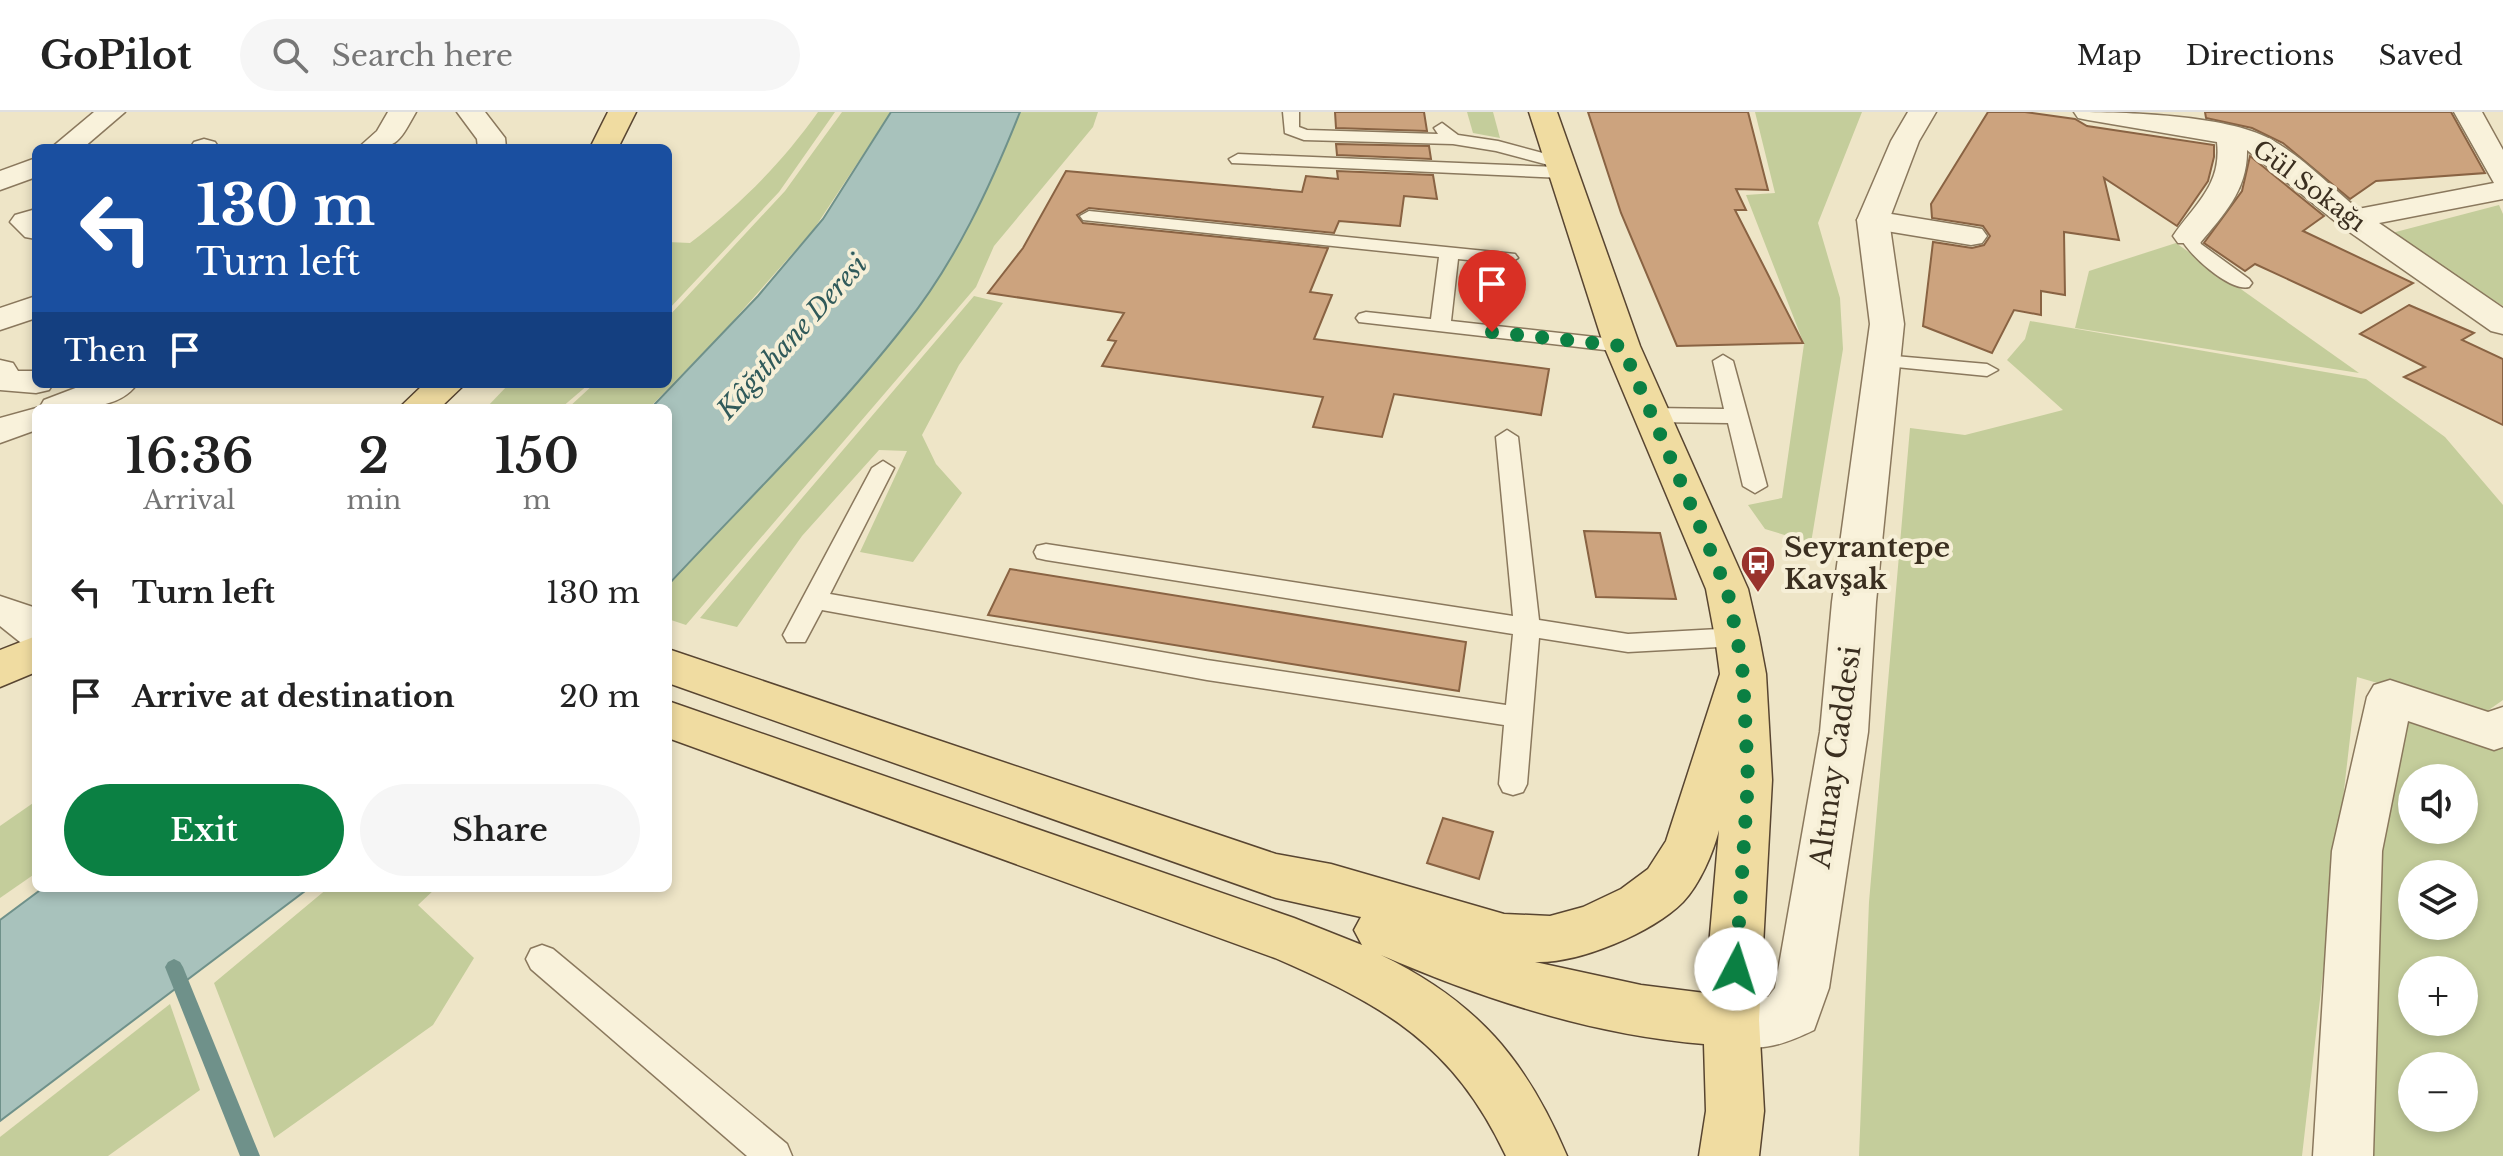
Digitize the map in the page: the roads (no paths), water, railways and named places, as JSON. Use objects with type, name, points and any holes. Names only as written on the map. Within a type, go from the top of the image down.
[{"type":"main road","points":[[606,144],[622,112]]},
{"type":"main road","points":[[1543,112],[1622,346],[1727,589],[1740,655],[1748,780],[1731,1020],[1735,1111],[1729,1156]]},
{"type":"main road","points":[[422,404],[442,388]]},
{"type":"main road","points":[[0,670],[32,654]]},
{"type":"main road","points":[[672,667],[1276,876],[1331,886],[1504,937],[1550,939],[1593,928],[1640,905],[1666,885],[1689,847],[1740,655]]},
{"type":"main road","points":[[0,698],[32,685]]},
{"type":"main road","points":[[672,720],[1294,941],[1367,972],[1424,1009],[1473,1050],[1513,1107],[1537,1156]]},
{"type":"main road","points":[[1276,876],[1312,900],[1489,971],[1593,1003],[1676,1017],[1731,1020]]},
{"type":"street","points":[[70,144],[111,112]]},
{"type":"street","points":[[377,144],[388,136],[402,112]]},
{"type":"street","points":[[471,112],[491,138],[492,144]]},
{"type":"street","name":"Altınay Caddesi","points":[[1731,1020],[1771,1023],[1794,1012],[1802,988],[1844,732],[1854,602],[1887,324],[1873,220],[1905,141],[1922,112]]},
{"type":"street","name":"Gül Sokağı","points":[[2088,112],[2192,120],[2262,146],[2352,219],[2503,324]]},
{"type":"street","points":[[2468,112],[2503,176]]},
{"type":"street","points":[[2189,236],[2216,204],[2232,177],[2235,158],[2231,136]]},
{"type":"street","points":[[0,181],[32,169]]},
{"type":"street","points":[[2352,219],[2503,190]]},
{"type":"street","points":[[1873,220],[1971,236]]},
{"type":"street","points":[[0,320],[32,308]]},
{"type":"street","points":[[0,371],[8,381],[32,382]]},
{"type":"street","points":[[67,404],[109,388]]},
{"type":"street","points":[[0,431],[32,419]]},
{"type":"street","points":[[0,611],[15,614],[32,628]]},
{"type":"street","points":[[2343,1156],[2349,1083],[2357,851],[2390,697],[2494,732],[2503,725]]},
{"type":"lane","points":[[1291,112],[1291,129],[1304,135],[1448,134],[1498,146],[1561,168]]},
{"type":"lane","points":[[1238,159],[1561,168]]},
{"type":"lane","points":[[1089,216],[1508,258]]},
{"type":"lane","points":[[2189,236],[2193,247],[2242,283]]},
{"type":"lane","points":[[1440,326],[1449,252]]},
{"type":"lane","points":[[1366,318],[1622,346]]},
{"type":"lane","points":[[1723,361],[1755,486]]},
{"type":"lane","points":[[1883,361],[1987,370]]},
{"type":"lane","points":[[1652,415],[1737,416]]},
{"type":"lane","points":[[1507,437],[1527,625],[1513,784]]},
{"type":"lane","points":[[796,635],[883,468]]},
{"type":"lane","points":[[1046,552],[1628,643],[1740,655]]},
{"type":"lane","points":[[815,600],[1207,670],[1519,717]]},
{"type":"lane","points":[[542,959],[774,1156]]},
{"type":"water","name":"Kâğıthane Deresi","points":[[891,112],[1020,112],[970,223],[923,301],[849,392],[672,581],[672,404],[655,404],[758,296],[823,219]]},
{"type":"water","points":[[38,892],[304,892],[0,1121],[0,920]]},
{"type":"waterway","points":[[174,967],[250,1156]]},
{"type":"place","name":"Seyrantepe Kavşak","points":[[1758,594]]}]
